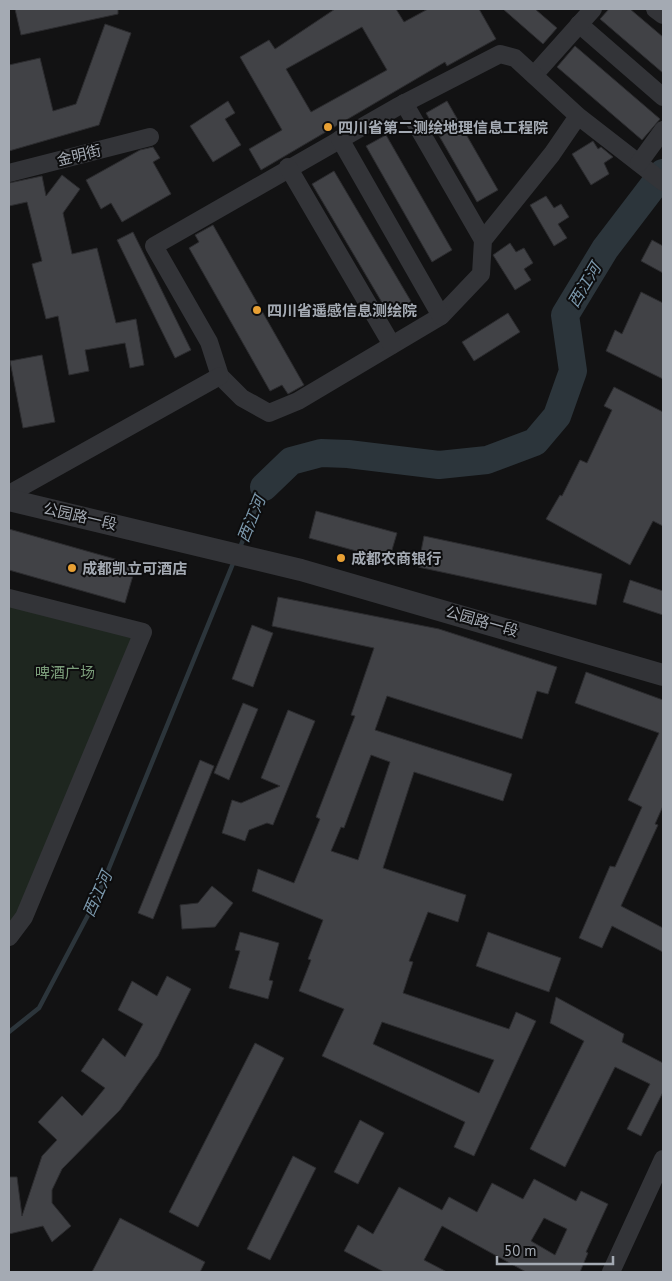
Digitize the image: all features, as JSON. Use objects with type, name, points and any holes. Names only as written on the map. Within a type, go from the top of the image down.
[{"type":"street","points":[[534,75],[593,9]]},
{"type":"street","points":[[655,9],[663,15]]},
{"type":"street","points":[[579,24],[663,97]]},
{"type":"street","points":[[404,103],[483,240],[481,274],[441,316],[298,401],[269,413],[242,398],[220,376],[209,342],[154,246],[404,103],[500,54],[515,58],[578,116],[651,172],[663,130]]},
{"type":"street","points":[[483,240],[552,154],[578,116]]},
{"type":"street","name":"金明街","points":[[9,173],[150,137]]},
{"type":"street","points":[[340,139],[441,316]]},
{"type":"street","points":[[288,168],[392,345]]},
{"type":"street","points":[[9,494],[220,376]]},
{"type":"street","name":"公园路一段","points":[[9,500],[151,532],[301,570],[663,674]]},
{"type":"street","points":[[9,598],[143,632],[24,917],[9,937]]},
{"type":"street","points":[[611,1272],[663,1159]]},
{"type":"green space","name":"啤酒广场","points":[[9,598],[143,632],[9,937]]},
{"type":"building","points":[[15,9],[118,9],[118,14],[21,35]]},
{"type":"building","points":[[335,9],[396,9],[404,22],[428,9],[479,9],[496,39],[447,66],[445,62],[261,170],[249,149],[282,130],[240,57],[269,40],[275,49]],"holes":[[[362,27],[387,70],[311,112],[286,69]]]},
{"type":"building","points":[[503,9],[535,9],[557,28],[543,44]]},
{"type":"building","points":[[609,9],[630,9],[663,37],[663,73],[600,19]]},
{"type":"building","points":[[105,24],[131,33],[99,125],[9,151],[9,65],[40,58],[53,111],[76,104]]},
{"type":"building","points":[[575,46],[660,119],[642,140],[557,67]]},
{"type":"building","points":[[228,101],[235,113],[225,119],[241,145],[213,162],[190,126]]},
{"type":"building","points":[[447,101],[498,190],[477,202],[426,113]]},
{"type":"building","points":[[386,135],[452,250],[432,262],[366,146]]},
{"type":"building","points":[[593,141],[598,149],[601,147],[613,157],[604,163],[609,174],[591,185],[572,154]]},
{"type":"building","points":[[153,147],[160,158],[153,162],[171,194],[122,222],[111,203],[101,209],[86,180],[140,150]]},
{"type":"building","points":[[334,171],[412,303],[390,316],[312,184]]},
{"type":"building","points":[[62,175],[80,189],[63,213],[72,254],[97,248],[116,323],[136,319],[144,365],[130,368],[125,343],[85,350],[89,371],[69,375],[58,316],[46,319],[32,264],[42,261],[27,202],[9,206],[9,183],[42,176],[46,196]]},
{"type":"building","points":[[546,196],[554,208],[561,204],[569,217],[558,224],[567,238],[554,246],[530,205]]},
{"type":"building","points":[[213,225],[304,385],[288,394],[282,385],[270,391],[189,248],[199,242],[195,235]]},
{"type":"building","points":[[133,232],[191,350],[175,358],[117,240]]},
{"type":"building","points":[[652,240],[663,246],[663,273],[641,261]]},
{"type":"building","points":[[510,243],[516,252],[524,248],[533,263],[524,269],[531,280],[515,290],[493,255]]},
{"type":"building","points":[[641,292],[663,303],[663,379],[606,351],[615,330],[622,334]]},
{"type":"building","points":[[508,313],[520,332],[474,361],[462,342]]},
{"type":"building","points":[[42,355],[55,422],[23,428],[10,361]]},
{"type":"building","points":[[614,387],[663,412],[663,526],[653,521],[630,565],[546,519],[560,495],[562,496],[580,460],[587,463],[612,410],[604,406]]},
{"type":"building","points":[[316,511],[397,533],[389,560],[309,538]]},
{"type":"building","name":"成都凯立可酒店","points":[[9,529],[136,565],[125,603],[9,570]]},
{"type":"building","points":[[424,536],[602,574],[596,605],[418,567]]},
{"type":"building","points":[[630,580],[663,591],[663,615],[623,602]]},
{"type":"building","points":[[278,597],[439,629],[557,667],[548,694],[537,691],[522,739],[387,696],[375,730],[512,774],[503,801],[414,772],[383,868],[466,895],[458,922],[428,912],[409,961],[413,962],[403,993],[509,1029],[516,1012],[536,1021],[474,1156],[454,1147],[465,1122],[322,1056],[344,1009],[299,991],[311,960],[308,959],[323,920],[252,891],[258,869],[294,883],[320,819],[316,817],[355,716],[351,715],[374,648],[272,626]],"holes":[[[371,755],[390,762],[358,860],[331,851],[341,827],[344,828]],[[382,1022],[494,1060],[479,1093],[373,1044]]]},
{"type":"building","points":[[252,625],[273,633],[253,687],[232,679]]},
{"type":"building","points":[[586,672],[663,700],[663,806],[655,824],[658,825],[621,906],[663,928],[663,952],[612,926],[602,948],[579,938],[610,866],[615,867],[642,807],[628,800],[659,733],[575,703]]},
{"type":"building","points":[[243,703],[258,709],[229,780],[214,773]]},
{"type":"building","points":[[288,710],[315,721],[273,825],[267,823],[249,830],[245,841],[222,833],[232,800],[241,803],[280,786],[261,778]]},
{"type":"building","points":[[200,760],[214,766],[153,919],[138,913]]},
{"type":"building","points":[[212,886],[233,903],[215,927],[182,929],[180,905],[198,903]]},
{"type":"building","points":[[240,932],[279,943],[269,980],[273,981],[268,999],[229,988],[240,951],[235,950]]},
{"type":"building","points":[[488,932],[561,958],[549,992],[476,966]]},
{"type":"building","points":[[167,976],[191,989],[158,1056],[120,1110],[62,1169],[52,1190],[52,1203],[71,1226],[52,1242],[43,1226],[9,1234],[9,1177],[17,1177],[22,1216],[42,1156],[57,1140],[38,1122],[62,1096],[82,1116],[105,1088],[81,1071],[103,1038],[125,1057],[143,1024],[118,1010],[132,981],[157,996]]},
{"type":"building","points":[[556,997],[624,1034],[622,1042],[663,1063],[663,1092],[641,1136],[627,1129],[650,1084],[615,1067],[565,1167],[530,1149],[584,1041],[550,1023]]},
{"type":"building","points":[[255,1043],[284,1058],[198,1227],[169,1212]]},
{"type":"building","points":[[360,1120],[384,1133],[358,1184],[334,1172]]},
{"type":"building","points":[[293,1156],[316,1168],[270,1260],[247,1249]]},
{"type":"building","points":[[534,1179],[576,1201],[581,1191],[608,1204],[586,1252],[588,1253],[580,1272],[526,1272],[442,1226],[424,1260],[447,1272],[384,1272],[344,1251],[358,1225],[373,1234],[399,1187],[442,1210],[449,1197],[477,1212],[492,1183],[523,1199]],"holes":[[[544,1218],[567,1229],[555,1255],[531,1241]]]},
{"type":"building","points":[[120,1218],[205,1262],[200,1272],[92,1272]]},
{"type":"waterway","name":"西江河","points":[[264,487],[291,461],[321,453],[348,454],[439,465],[487,460],[535,442],[557,416],[573,371],[565,315],[605,249],[663,173]]},
{"type":"waterway","name":"西江河","points":[[239,550],[264,487]]},
{"type":"waterway","name":"西江河","points":[[9,1032],[39,1008],[96,900],[234,561]]},
{"type":"place","name":"四川省第二测绘地理信息工程院","points":[[328,127]]},
{"type":"place","name":"四川省遥感信息测绘院","points":[[257,310]]},
{"type":"place","name":"成都农商银行","points":[[341,558]]},
{"type":"place","name":"成都凯立可酒店","points":[[72,568]]}]
